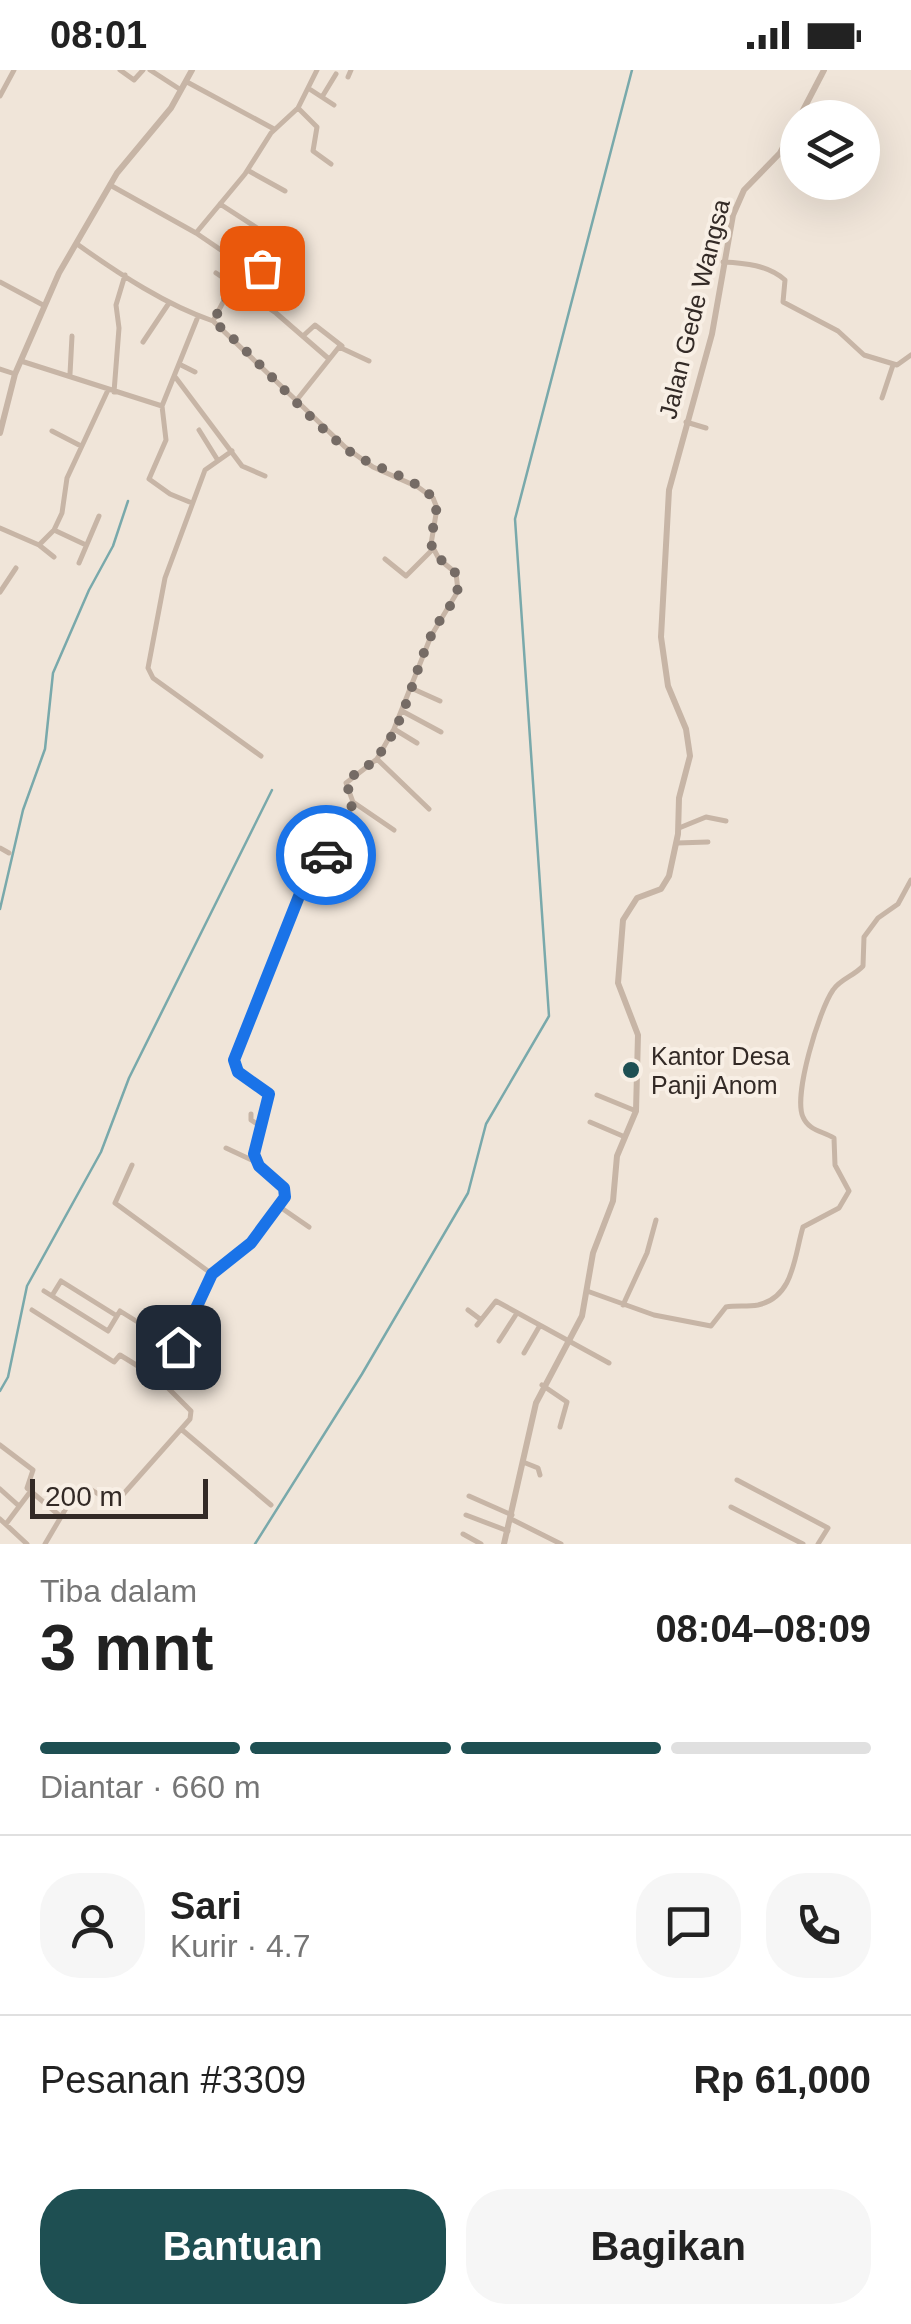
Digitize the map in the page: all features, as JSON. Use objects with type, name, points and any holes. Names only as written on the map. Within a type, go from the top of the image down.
[{"type":"street","points":[[0,70],[11,73],[0,96]]},
{"type":"street","points":[[120,70],[134,80],[147,70],[182,90]]},
{"type":"street","points":[[0,433],[15,374],[43,305],[110,185],[188,82],[192,70]]},
{"type":"street","points":[[196,233],[248,170],[274,130],[298,108],[317,70]]},
{"type":"street","name":"Jalan Gede Wangsa","points":[[808,100],[824,70]]},
{"type":"street","points":[[322,97],[336,74]]},
{"type":"street","points":[[188,82],[274,130]]},
{"type":"street","points":[[310,90],[334,105]]},
{"type":"street","points":[[298,108],[317,127],[313,151],[331,164]]},
{"type":"street","name":"Jalan Gede Wangsa","points":[[504,1544],[542,1385],[582,1316],[592,1253],[612,1205],[617,1156],[636,1111],[638,1035],[618,983],[623,920],[640,896],[665,884],[677,843],[680,798],[690,748],[668,686],[660,625],[667,567],[668,500],[712,334],[727,238],[742,194],[780,152]]},
{"type":"street","points":[[248,170],[286,192]]},
{"type":"street","points":[[110,185],[196,233],[234,258],[243,270],[256,273],[267,264],[272,267]]},
{"type":"street","points":[[220,204],[274,239]]},
{"type":"street","points":[[709,227],[727,238]]},
{"type":"street","points":[[76,244],[197,319],[213,321],[359,458],[433,498],[437,508],[431,536],[433,549],[456,573],[458,591],[431,636],[394,729],[377,758],[348,778],[346,786],[353,802],[394,830]]},
{"type":"street","points":[[723,262],[756,266],[780,275],[784,280],[781,300],[786,305],[838,331],[864,355],[893,364],[904,362],[911,354]]},
{"type":"street","points":[[213,321],[243,270]]},
{"type":"street","points":[[216,273],[329,359]]},
{"type":"street","points":[[39,545],[54,530],[66,501],[66,478],[111,391],[118,328],[116,306],[125,275]]},
{"type":"street","points":[[0,282],[43,305]]},
{"type":"street","points":[[143,342],[169,303]]},
{"type":"street","points":[[194,503],[149,481],[166,440],[162,406],[197,319]]},
{"type":"street","points":[[303,336],[314,326],[368,362]]},
{"type":"street","points":[[70,374],[72,336]]},
{"type":"street","points":[[296,401],[342,346]]},
{"type":"street","points":[[21,361],[162,406]]},
{"type":"street","points":[[882,398],[893,364]]},
{"type":"street","points":[[181,365],[194,372]]},
{"type":"street","points":[[0,369],[15,374]]},
{"type":"street","points":[[176,378],[246,469],[265,476]]},
{"type":"street","points":[[686,422],[706,428]]},
{"type":"street","points":[[198,430],[218,458]]},
{"type":"street","points":[[52,432],[81,446]]},
{"type":"street","points":[[232,451],[205,470],[165,578],[148,668],[153,678],[261,756]]},
{"type":"street","points":[[79,563],[99,516]]},
{"type":"street","points":[[0,528],[39,545],[54,557]]},
{"type":"street","points":[[54,530],[86,545]]},
{"type":"street","points":[[385,559],[406,576],[433,549]]},
{"type":"street","points":[[0,592],[16,568]]},
{"type":"street","points":[[411,688],[440,701]]},
{"type":"street","points":[[402,711],[441,732]]},
{"type":"street","points":[[394,729],[417,743]]},
{"type":"street","points":[[377,758],[429,809]]},
{"type":"street","points":[[256,1162],[254,1148],[269,1094],[238,1072],[236,1055],[307,876],[338,843],[353,802]]},
{"type":"street","points":[[679,828],[706,817],[726,822]]},
{"type":"street","points":[[677,843],[708,842]]},
{"type":"street","points":[[0,848],[8,853]]},
{"type":"street","points":[[588,1291],[673,1320],[711,1326],[726,1307],[760,1305],[777,1298],[792,1268],[803,1227],[839,1208],[848,1198],[846,1182],[836,1164],[834,1138],[808,1125],[800,1110],[801,1092],[831,993],[860,970],[869,928],[898,904],[911,880]]},
{"type":"street","points":[[597,1095],[636,1111]]},
{"type":"street","points":[[251,1114],[250,1119],[260,1126]]},
{"type":"street","points":[[590,1122],[626,1136]]},
{"type":"street","points":[[160,1380],[212,1274],[246,1249],[280,1207],[284,1188],[256,1162],[226,1148]]},
{"type":"street","points":[[132,1165],[115,1203],[212,1274]]},
{"type":"street","points":[[280,1207],[309,1227]]},
{"type":"street","points":[[623,1304],[647,1253],[656,1220]]},
{"type":"street","points":[[52,1295],[61,1281],[117,1316]]},
{"type":"street","points":[[44,1290],[108,1330],[120,1311],[178,1347]]},
{"type":"street","points":[[468,1310],[479,1322],[495,1300],[609,1363]]},
{"type":"street","points":[[32,1310],[114,1362],[120,1355],[160,1380],[191,1411],[190,1419],[119,1499],[111,1502],[82,1486],[71,1496],[45,1544]]},
{"type":"street","points":[[499,1341],[518,1312]]},
{"type":"street","points":[[524,1353],[539,1327]]},
{"type":"street","points":[[143,1344],[166,1364]]},
{"type":"street","points":[[542,1385],[567,1402],[560,1428]]},
{"type":"street","points":[[181,1429],[271,1504]]},
{"type":"street","points":[[0,1445],[33,1470],[26,1482],[30,1492],[60,1516]]},
{"type":"street","points":[[523,1462],[540,1468],[540,1475]]},
{"type":"street","points":[[737,1480],[828,1528],[818,1544]]},
{"type":"street","points":[[0,1489],[20,1506]]},
{"type":"street","points":[[27,1544],[3,1521],[30,1492]]},
{"type":"street","points":[[469,1496],[561,1544]]},
{"type":"street","points":[[731,1506],[803,1544]]},
{"type":"street","points":[[466,1515],[508,1531]]},
{"type":"street","points":[[464,1534],[481,1544]]},
{"type":"waterway","points":[[255,1544],[362,1374],[468,1193],[486,1124],[549,1016],[515,519],[632,70]]},
{"type":"waterway","points":[[0,909],[23,810],[45,749],[53,673],[113,546],[128,501]]},
{"type":"waterway","points":[[0,1391],[8,1377],[27,1286],[101,1152],[129,1078],[272,790]]},
{"type":"way so far","points":[[262,268],[256,273],[243,270],[213,321],[345,448],[373,468],[418,487],[433,498],[437,508],[431,544],[439,559],[453,568],[458,582],[458,591],[431,636],[394,729],[377,758],[348,778],[346,789],[353,802],[338,843],[326,855]]},
{"type":"place","name":"Kantor Desa Panji Anom","points":[[631,1070]]},
{"type":"route","points":[[178,1347],[212,1274],[251,1243],[285,1197],[280,1182],[259,1166],[254,1154],[269,1094],[238,1072],[234,1060],[307,876],[326,855]]}]
